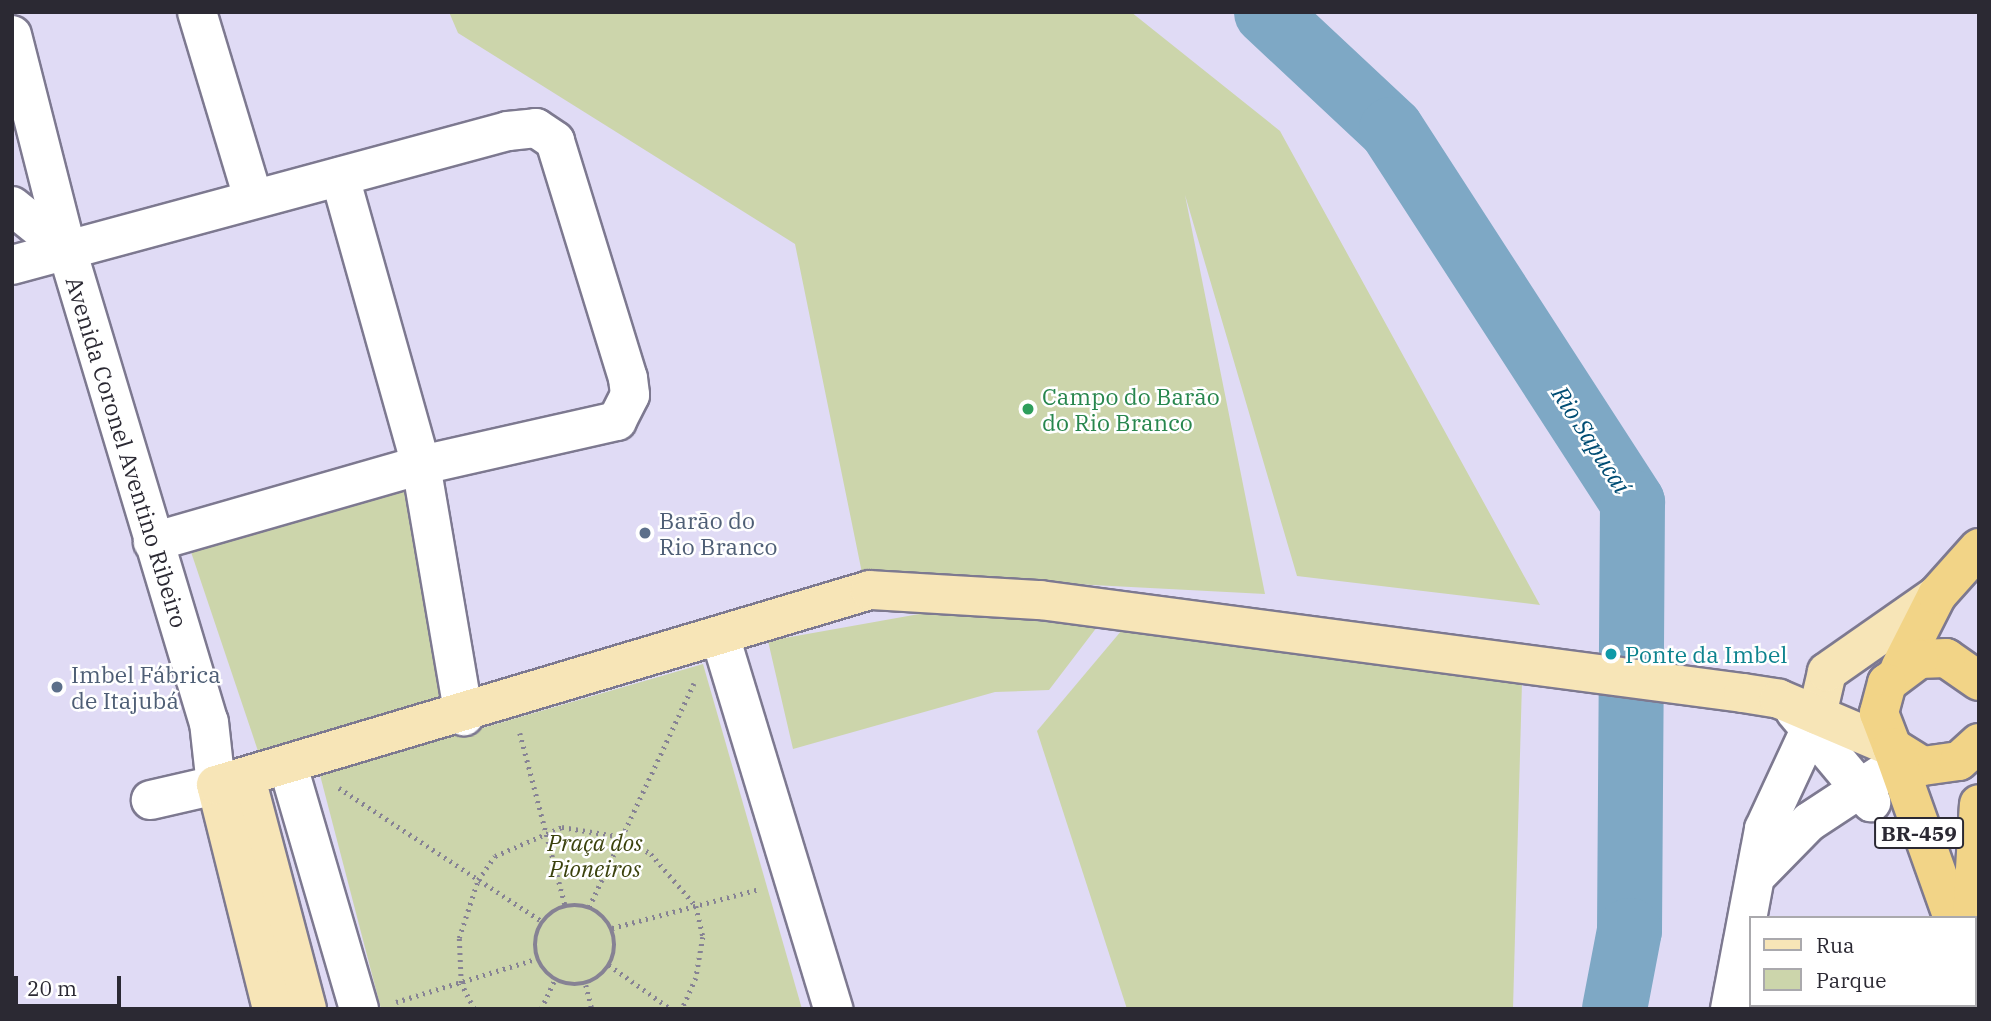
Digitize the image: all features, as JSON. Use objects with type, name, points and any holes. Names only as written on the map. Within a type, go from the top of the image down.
[{"type":"highway","points":[[1979,548],[1937,594],[1898,670],[1881,695],[1879,713],[1900,768],[1941,766],[1979,743]]},
{"type":"highway","points":[[1898,670],[1919,659],[1947,659],[1979,681]]},
{"type":"highway","name":"BR-459","points":[[1900,768],[1951,916]]},
{"type":"highway","name":"BR-459","points":[[1972,916],[1979,804]]},
{"type":"main road","points":[[231,781],[464,716],[870,590],[1040,600],[1454,657],[1788,709],[1900,768]]},
{"type":"main road","points":[[1788,709],[1827,672],[1937,594]]},
{"type":"main road","points":[[1827,672],[1898,670]]},
{"type":"main road","name":"Avenida Coronel Aventino Ribeiro","points":[[231,781],[272,1009]]},
{"type":"main road","name":"Avenida Coronel Aventino Ribeiro","points":[[231,781],[307,1009]]},
{"type":"street","points":[[197,12],[253,198]]},
{"type":"street","points":[[12,35],[67,250]]},
{"type":"street","points":[[12,265],[516,129],[547,133],[560,152],[628,378],[624,409],[603,428],[421,465],[153,542]]},
{"type":"street","points":[[340,177],[421,465],[464,716]]},
{"type":"street","name":"Avenida Coronel Aventino Ribeiro","points":[[12,206],[67,250],[153,542],[209,722],[231,781]]},
{"type":"street","points":[[720,636],[833,1009]]},
{"type":"street","points":[[1788,709],[1855,799]]},
{"type":"street","points":[[1750,916],[1788,709]]},
{"type":"street","points":[[288,766],[369,1007]]},
{"type":"street","points":[[1760,872],[1788,841],[1900,768]]},
{"type":"street","points":[[151,800],[231,781]]},
{"type":"street","points":[[1730,1009],[1750,918]]},
{"type":"path","points":[[589,907],[697,676]]},
{"type":"path","points":[[517,719],[565,905]]},
{"type":"path","points":[[331,782],[543,922]]},
{"type":"path","points":[[474,1009],[461,983],[459,938],[478,880],[495,856],[546,832],[582,827],[622,836],[651,854],[696,906],[703,937],[696,978],[681,1009]]},
{"type":"path","points":[[612,929],[769,887]]},
{"type":"path","points":[[565,905],[589,907],[612,929],[615,950],[609,965],[586,985],[555,979],[539,958],[543,922],[565,905]]},
{"type":"path","points":[[369,1007],[461,983],[539,958]]},
{"type":"path","points":[[609,965],[671,1009]]},
{"type":"path","points":[[541,1009],[555,979]]},
{"type":"path","points":[[586,985],[592,1009]]},
{"type":"green space","points":[[449,12],[1131,12],[1280,131],[1540,605],[1297,576],[1185,195],[1265,594],[862,573],[795,244],[458,33]]},
{"type":"green space","points":[[424,480],[449,708],[259,754],[189,546]]},
{"type":"green space","points":[[936,611],[1097,627],[1049,690],[995,692],[793,749],[768,641]]},
{"type":"green space","points":[[1127,624],[1522,682],[1513,1009],[1127,1009],[1037,731]]},
{"type":"green space","name":"Praça dos Pioneiros","points":[[703,664],[802,1009],[381,1009],[320,775]]},
{"type":"waterway","name":"Rio Sapucaí","points":[[1266,12],[1391,129],[1632,502],[1629,930],[1614,1009]]},
{"type":"place","name":"Campo do Barão do Rio Branco","points":[[1028,409]]},
{"type":"place","name":"Barão do Rio Branco","points":[[645,533]]},
{"type":"place","name":"Ponte da Imbel","points":[[1611,654]]},
{"type":"place","name":"Imbel Fábrica de Itajubá","points":[[57,687]]}]
